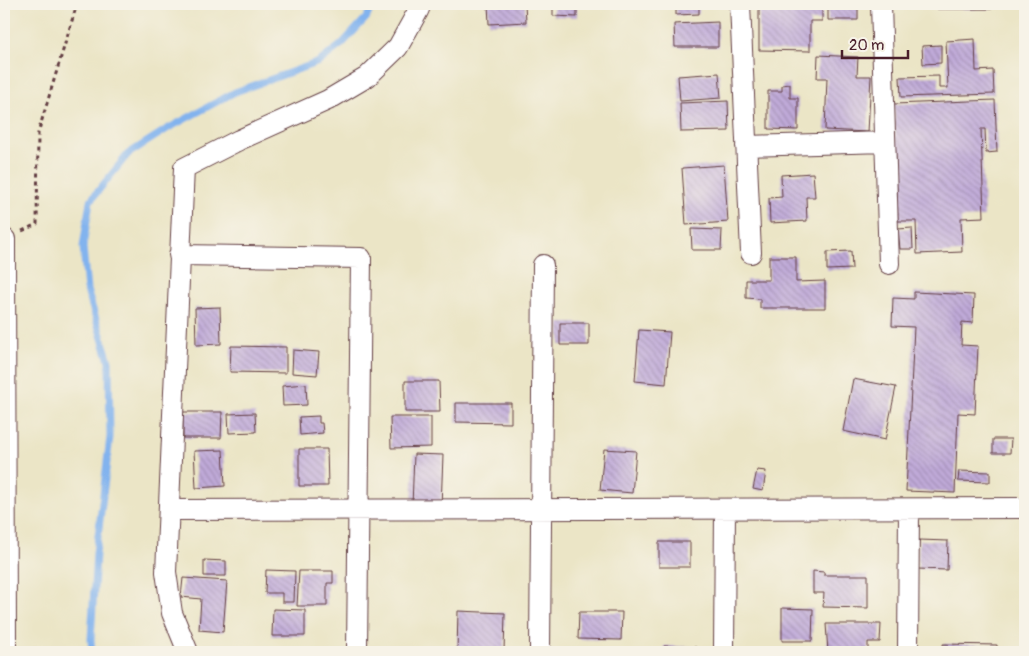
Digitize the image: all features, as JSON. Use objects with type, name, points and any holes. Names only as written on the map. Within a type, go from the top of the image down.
[{"type":"street","points":[[188,652],[172,613],[166,572],[184,168],[239,140],[328,100],[366,77],[398,47],[421,4]]},
{"type":"street","points":[[740,4],[751,253]]},
{"type":"street","points":[[881,4],[889,264]]},
{"type":"street","points":[[746,146],[885,142]]},
{"type":"street","points":[[4,239],[6,652]]},
{"type":"street","points":[[179,255],[361,258],[356,652]]},
{"type":"street","points":[[540,652],[544,265]]},
{"type":"street","points":[[169,510],[1025,508]]},
{"type":"street","points":[[724,652],[725,509]]},
{"type":"street","points":[[908,652],[909,509]]},
{"type":"path","points":[[4,239],[36,224],[38,133],[77,4]]},
{"type":"building","points":[[488,4],[525,4],[526,22],[489,24]]},
{"type":"building","points":[[553,4],[577,4],[577,17],[553,16]]},
{"type":"building","points":[[676,4],[699,4],[699,14],[676,15]]},
{"type":"building","points":[[759,4],[822,4],[822,21],[810,21],[810,51],[759,50]]},
{"type":"building","points":[[828,4],[858,4],[858,20],[828,20]]},
{"type":"building","points":[[937,4],[992,4],[992,9],[937,9]]},
{"type":"building","points":[[718,22],[718,47],[675,47],[674,24]]},
{"type":"building","points":[[975,39],[976,71],[993,70],[994,94],[901,97],[900,77],[939,76],[939,88],[948,88],[946,41]]},
{"type":"building","points":[[941,45],[941,63],[923,64],[922,46]]},
{"type":"building","points":[[818,55],[858,57],[857,76],[871,76],[868,132],[825,130],[827,78],[817,78]]},
{"type":"building","points":[[719,73],[721,98],[680,101],[678,76]]},
{"type":"building","points":[[790,84],[790,98],[798,98],[798,130],[768,129],[768,91],[782,91],[782,85]]},
{"type":"building","points":[[995,100],[997,152],[986,153],[985,129],[981,129],[984,217],[961,218],[962,252],[917,254],[916,221],[898,221],[894,104]]},
{"type":"building","points":[[728,101],[729,131],[681,132],[680,103]]},
{"type":"building","points":[[724,165],[728,222],[686,225],[682,168]]},
{"type":"building","points":[[813,173],[815,197],[806,197],[807,221],[770,223],[769,198],[782,197],[781,175]]},
{"type":"building","points":[[912,228],[913,249],[900,249],[898,229]]},
{"type":"building","points":[[691,229],[722,230],[721,250],[692,250]]},
{"type":"building","points":[[851,251],[852,269],[827,270],[827,252]]},
{"type":"building","points":[[769,257],[796,257],[796,282],[825,281],[825,308],[760,308],[760,299],[746,298],[746,280],[769,280]]},
{"type":"building","points":[[914,292],[974,295],[973,323],[962,322],[961,345],[978,346],[975,414],[958,413],[955,493],[906,491],[914,327],[892,326],[893,298],[914,299]]},
{"type":"building","points":[[220,307],[221,344],[196,345],[195,308]]},
{"type":"building","points":[[560,323],[589,323],[589,345],[560,345]]},
{"type":"building","points":[[639,330],[670,332],[666,384],[635,381]]},
{"type":"building","points":[[231,346],[286,347],[286,373],[230,372]]},
{"type":"building","points":[[293,350],[319,352],[317,375],[292,373]]},
{"type":"building","points":[[853,379],[896,387],[885,440],[843,431]]},
{"type":"building","points":[[405,381],[439,381],[440,412],[405,412]]},
{"type":"building","points":[[306,384],[307,405],[283,406],[282,386]]},
{"type":"building","points":[[456,403],[511,403],[511,423],[456,422]]},
{"type":"building","points":[[183,412],[222,412],[221,438],[183,438]]},
{"type":"building","points":[[255,413],[256,432],[229,433],[228,414]]},
{"type":"building","points":[[319,416],[319,423],[322,423],[323,433],[300,435],[299,417]]},
{"type":"building","points":[[390,417],[431,417],[431,447],[391,448]]},
{"type":"building","points":[[993,439],[1011,439],[1010,453],[993,453]]},
{"type":"building","points":[[299,449],[327,449],[328,486],[299,486]]},
{"type":"building","points":[[604,449],[636,451],[632,493],[600,490]]},
{"type":"building","points":[[223,450],[225,486],[196,488],[194,451]]},
{"type":"building","points":[[414,454],[443,455],[441,507],[412,506]]},
{"type":"building","points":[[757,470],[766,471],[763,491],[753,489]]},
{"type":"building","points":[[959,471],[990,472],[990,482],[958,481]]},
{"type":"building","points":[[919,540],[948,541],[947,570],[918,569]]},
{"type":"building","points":[[659,542],[690,542],[690,567],[659,567]]},
{"type":"building","points":[[204,560],[226,561],[226,576],[204,576]]},
{"type":"building","points":[[266,570],[295,571],[294,602],[282,602],[282,593],[265,593]]},
{"type":"building","points":[[299,571],[333,571],[333,583],[327,583],[327,606],[297,606]]},
{"type":"building","points":[[813,571],[824,572],[824,575],[868,575],[868,608],[823,607],[824,593],[813,593]]},
{"type":"building","points":[[183,578],[227,581],[223,632],[199,630],[201,599],[181,597]]},
{"type":"building","points":[[782,608],[813,609],[812,641],[782,641]]},
{"type":"building","points":[[273,609],[305,610],[305,636],[272,636]]},
{"type":"building","points":[[458,611],[505,613],[504,652],[457,652]]},
{"type":"building","points":[[579,612],[622,612],[621,640],[578,639]]},
{"type":"building","points":[[826,624],[881,624],[880,642],[868,642],[868,652],[828,652]]},
{"type":"building","points":[[943,644],[997,645],[997,652],[943,652]]},
{"type":"building","points":[[664,646],[696,647],[696,652],[664,652]]},
{"type":"waterway","points":[[92,652],[96,553],[110,437],[109,361],[87,290],[83,247],[90,201],[128,154],[167,129],[235,92],[319,62],[342,44],[367,17],[372,4]]}]
